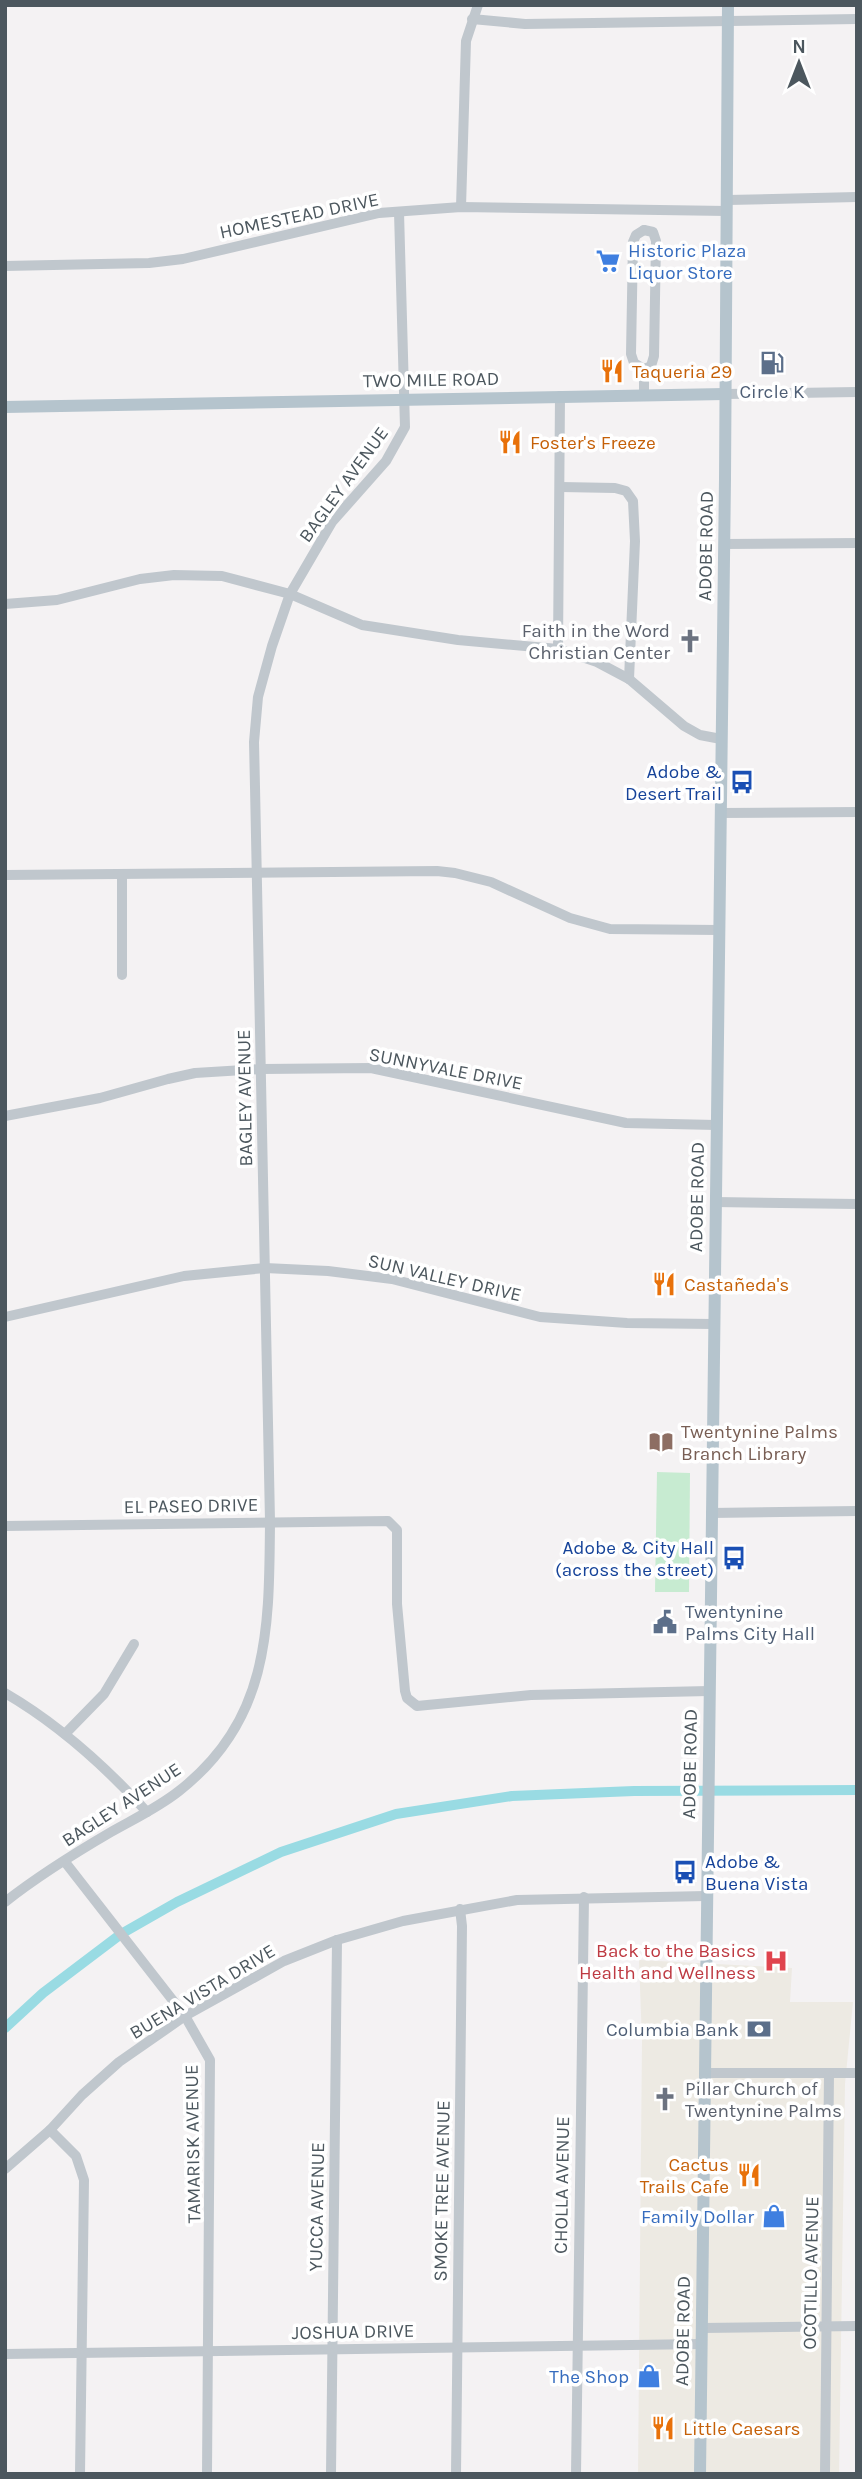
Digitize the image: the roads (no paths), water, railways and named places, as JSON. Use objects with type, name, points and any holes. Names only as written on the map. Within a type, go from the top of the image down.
[{"type":"main road","name":"ADOBE ROAD","points":[[700,2474],[728,206],[728,5]]},
{"type":"main road","name":"TWO MILE ROAD","points":[[5,407],[725,394]]},
{"type":"street","points":[[461,207],[466,41],[478,5]]},
{"type":"street","points":[[472,19],[525,24],[857,19]]},
{"type":"street","name":"HOMESTEAD DRIVE","points":[[5,266],[149,263],[183,259],[359,218],[399,212],[461,207],[645,211],[857,197]]},
{"type":"street","points":[[645,211],[645,230]]},
{"type":"street","name":"BAGLEY AVENUE","points":[[5,1902],[30,1883],[180,1791],[222,1748],[244,1712],[259,1674],[267,1624],[270,1521],[254,742],[258,697],[290,594],[332,522],[386,461],[405,427],[399,212]]},
{"type":"street","points":[[645,230],[653,232],[656,241],[654,356],[651,366],[644,369],[634,363],[631,354],[633,242],[636,235],[645,230]]},
{"type":"street","points":[[644,369],[644,394]]},
{"type":"street","name":"TWO MILE ROAD","points":[[725,394],[857,392]]},
{"type":"street","points":[[558,649],[561,396]]},
{"type":"street","points":[[561,487],[615,488],[626,491],[634,502],[635,541],[629,679]]},
{"type":"street","points":[[724,544],[857,543]]},
{"type":"street","points":[[5,604],[57,600],[140,579],[174,575],[222,576],[290,594],[362,625],[458,640],[558,649],[597,662],[629,679],[684,726],[700,735],[721,739]]},
{"type":"street","points":[[720,813],[857,812]]},
{"type":"street","points":[[5,875],[455,873],[491,882],[570,918],[599,927],[719,930]]},
{"type":"street","points":[[122,875],[122,975]]},
{"type":"street","name":"SUNNYVALE DRIVE","points":[[5,1116],[100,1098],[195,1073],[370,1068],[614,1121],[658,1125],[716,1125]]},
{"type":"street","points":[[715,1202],[857,1204]]},
{"type":"street","name":"SUN VALLEY DRIVE","points":[[5,1317],[184,1276],[265,1268],[328,1271],[391,1279],[541,1317],[627,1323],[713,1324]]},
{"type":"street","points":[[711,1513],[857,1511]]},
{"type":"street","name":"EL PASEO DRIVE","points":[[5,1526],[388,1521],[397,1530],[401,1658],[405,1691],[410,1702],[417,1706],[531,1695],[709,1690]]},
{"type":"street","points":[[65,1734],[104,1694],[134,1644]]},
{"type":"street","points":[[5,1693],[65,1734],[108,1770],[147,1812]]},
{"type":"street","name":"TAMARISK AVENUE","points":[[65,1862],[185,2016],[210,2060],[207,2474]]},
{"type":"street","name":"BUENA VISTA DRIVE","points":[[5,2169],[50,2130],[82,2095],[119,2062],[185,2016],[284,1961],[337,1940],[404,1920],[517,1900],[706,1896]]},
{"type":"street","name":"CHOLLA AVENUE","points":[[576,2474],[584,1897]]},
{"type":"street","name":"SMOKE TREE AVENUE","points":[[456,2474],[462,1926],[460,1909]]},
{"type":"street","name":"YUCCA AVENUE","points":[[331,2474],[337,1940]]},
{"type":"street","points":[[705,2073],[857,2073]]},
{"type":"street","name":"OCOTILLO AVENUE","points":[[825,2474],[829,2073]]},
{"type":"street","points":[[50,2130],[76,2156],[83,2180],[80,2474]]},
{"type":"street","points":[[702,2328],[857,2326]]},
{"type":"street","name":"JOSHUA DRIVE","points":[[5,2354],[702,2344]]},
{"type":"waterway","points":[[5,2028],[43,1993],[121,1934],[177,1902],[281,1852],[396,1814],[512,1796],[634,1791],[857,1790]]},
{"type":"place","name":"Historic Plaza Liquor Store","points":[[608,261]]},
{"type":"place","name":"Circle K","points":[[772,363]]},
{"type":"place","name":"Taqueria 29","points":[[612,371]]},
{"type":"place","name":"Foster's Freeze","points":[[510,442]]},
{"type":"place","name":"Faith in the Word Christian Center","points":[[690,641]]},
{"type":"place","name":"Adobe & Desert Trail","points":[[742,782]]},
{"type":"place","name":"Castañeda's","points":[[664,1284]]},
{"type":"place","name":"Twentynine Palms Branch Library","points":[[661,1442]]},
{"type":"place","name":"Adobe & City Hall (across the street)","points":[[734,1558]]},
{"type":"place","name":"Twentynine Palms City Hall","points":[[665,1622]]},
{"type":"place","name":"Adobe & Buena Vista","points":[[685,1872]]},
{"type":"place","name":"Back to the Basics Health and Wellness","points":[[776,1961]]},
{"type":"place","name":"Columbia Bank","points":[[759,2029]]},
{"type":"place","name":"Pillar Church of Twentynine Palms","points":[[665,2099]]},
{"type":"place","name":"Cactus Trails Cafe","points":[[749,2175]]},
{"type":"place","name":"Family Dollar","points":[[774,2216]]},
{"type":"place","name":"The Shop","points":[[649,2376]]},
{"type":"place","name":"Little Caesars","points":[[663,2428]]}]
